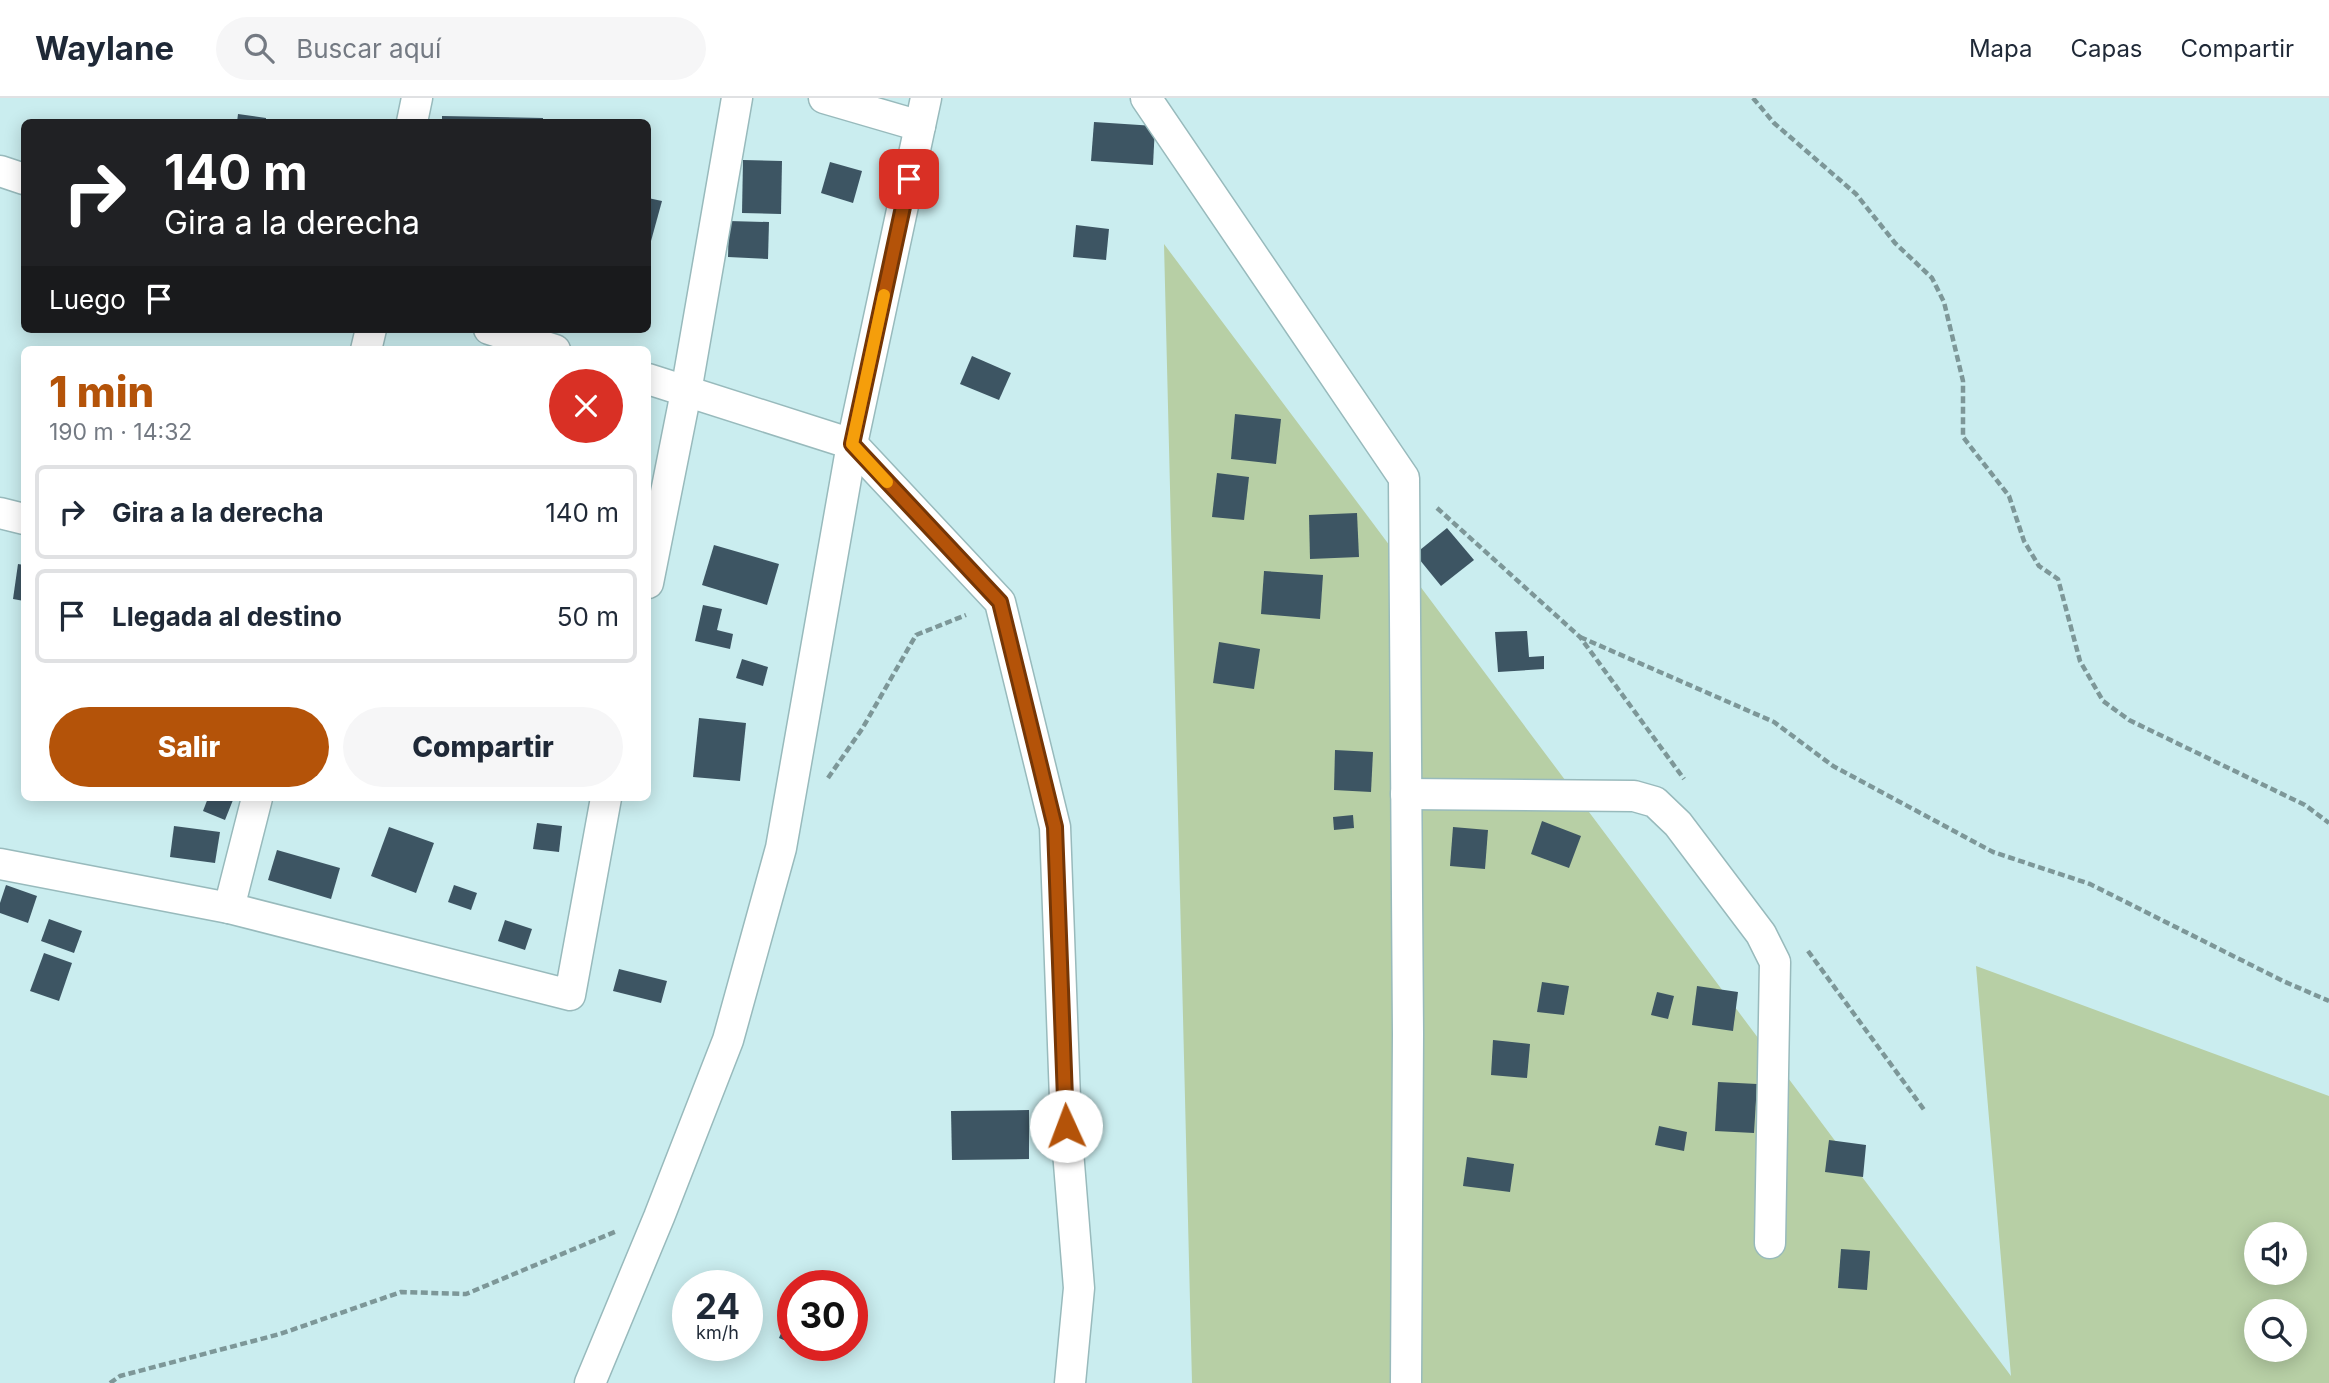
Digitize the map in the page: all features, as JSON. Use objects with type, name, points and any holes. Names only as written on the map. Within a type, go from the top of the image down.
[{"type":"street","points":[[413,119],[417,98]]},
{"type":"street","points":[[651,568],[686,392],[737,98]]},
{"type":"street","points":[[590,1383],[728,1040],[781,848],[852,444],[923,112],[824,98]]},
{"type":"street","points":[[1146,98],[1404,478],[1408,1034],[1406,1383]]},
{"type":"street","points":[[0,171],[21,178]]},
{"type":"street","points":[[502,333],[542,346]]},
{"type":"street","points":[[651,380],[852,444],[1000,602],[1055,827],[1066,1126],[1079,1288],[1070,1383]]},
{"type":"street","points":[[0,513],[21,518]]},
{"type":"street","points":[[1406,794],[1634,796],[1655,802],[1678,824],[1761,934],[1775,962],[1770,1242]]},
{"type":"street","points":[[229,908],[256,801]]},
{"type":"street","points":[[0,864],[229,908],[570,995],[605,801]]},
{"type":"path","points":[[1753,98],[1774,123],[1856,194],[1895,243],[1932,278],[1944,302],[1963,381],[1963,438],[2009,496],[2024,541],[2039,566],[2058,579],[2080,661],[2103,701],[2129,720],[2305,805],[2329,823]]},
{"type":"path","points":[[825,783],[862,729],[916,635],[1000,602]]},
{"type":"path","points":[[1580,637],[1774,722],[1833,766],[1993,852],[2090,884],[2283,981],[2329,1000]]},
{"type":"path","points":[[110,1383],[120,1376],[279,1334],[401,1292],[466,1294],[617,1231],[659,1217]]},
{"type":"green space","points":[[1164,244],[2011,1376],[1976,966],[2329,1096],[2329,1383],[1192,1383]]},
{"type":"building","points":[[238,114],[266,118],[266,119],[237,119]]},
{"type":"building","points":[[442,116],[543,118],[543,119],[442,119]]},
{"type":"building","points":[[1094,122],[1155,126],[1153,165],[1091,161]]},
{"type":"building","points":[[743,160],[782,161],[781,214],[742,213]]},
{"type":"building","points":[[830,162],[862,171],[853,203],[821,193]]},
{"type":"building","points":[[651,199],[662,201],[651,241]]},
{"type":"building","points":[[729,221],[769,222],[768,259],[728,257]]},
{"type":"building","points":[[1076,225],[1109,229],[1106,260],[1073,257]]},
{"type":"building","points":[[972,356],[1011,373],[999,400],[960,384]]},
{"type":"building","points":[[1235,414],[1281,419],[1276,464],[1231,459]]},
{"type":"building","points":[[1217,473],[1249,477],[1244,520],[1212,517]]},
{"type":"building","points":[[1357,513],[1359,557],[1310,559],[1309,515]]},
{"type":"building","points":[[1447,528],[1474,560],[1441,586],[1415,554]]},
{"type":"building","points":[[714,545],[779,564],[767,605],[702,585]]},
{"type":"building","points":[[18,564],[21,564],[21,600],[13,599]]},
{"type":"building","points":[[1264,571],[1323,575],[1320,619],[1261,614]]},
{"type":"building","points":[[703,605],[722,609],[717,630],[733,634],[730,649],[695,641]]},
{"type":"building","points":[[1527,631],[1529,657],[1544,656],[1544,669],[1498,672],[1495,632]]},
{"type":"building","points":[[1219,642],[1260,649],[1254,689],[1213,683]]},
{"type":"building","points":[[742,659],[768,667],[763,686],[736,678]]},
{"type":"building","points":[[699,718],[746,723],[740,781],[693,777]]},
{"type":"building","points":[[1335,750],[1373,752],[1371,792],[1334,790]]},
{"type":"building","points":[[207,801],[233,801],[225,820],[203,811]]},
{"type":"building","points":[[1353,815],[1354,828],[1334,830],[1333,817]]},
{"type":"building","points":[[1542,821],[1581,836],[1569,868],[1531,854]]},
{"type":"building","points":[[537,823],[562,826],[559,852],[533,849]]},
{"type":"building","points":[[174,826],[220,832],[215,863],[170,857]]},
{"type":"building","points":[[389,827],[434,843],[416,893],[371,876]]},
{"type":"building","points":[[1453,827],[1488,830],[1485,869],[1450,866]]},
{"type":"building","points":[[277,850],[340,868],[331,899],[268,880]]},
{"type":"building","points":[[6,885],[37,896],[28,923],[0,913]]},
{"type":"building","points":[[454,885],[477,893],[471,910],[448,902]]},
{"type":"building","points":[[49,919],[82,931],[74,953],[41,941]]},
{"type":"building","points":[[505,920],[532,929],[525,950],[498,941]]},
{"type":"building","points":[[44,953],[72,963],[59,1001],[30,991]]},
{"type":"building","points":[[619,969],[667,981],[661,1003],[613,991]]},
{"type":"building","points":[[1542,982],[1569,986],[1564,1015],[1537,1012]]},
{"type":"building","points":[[1697,986],[1738,992],[1733,1031],[1692,1025]]},
{"type":"building","points":[[1657,992],[1674,996],[1668,1019],[1651,1015]]},
{"type":"building","points":[[1493,1040],[1530,1044],[1527,1078],[1491,1075]]},
{"type":"building","points":[[1718,1082],[1757,1084],[1754,1133],[1715,1131]]},
{"type":"building","points":[[1029,1110],[1029,1159],[952,1160],[951,1111]]},
{"type":"building","points":[[1659,1126],[1687,1132],[1684,1151],[1655,1145]]},
{"type":"building","points":[[1829,1140],[1866,1145],[1863,1177],[1825,1172]]},
{"type":"building","points":[[1467,1157],[1514,1164],[1510,1192],[1463,1186]]},
{"type":"building","points":[[1841,1249],[1870,1251],[1867,1290],[1838,1288]]},
{"type":"slow traffic","points":[[884,295],[852,444],[887,482]]},
{"type":"route","points":[[909,179],[852,444],[1000,602],[1055,827],[1066,1126]]}]
